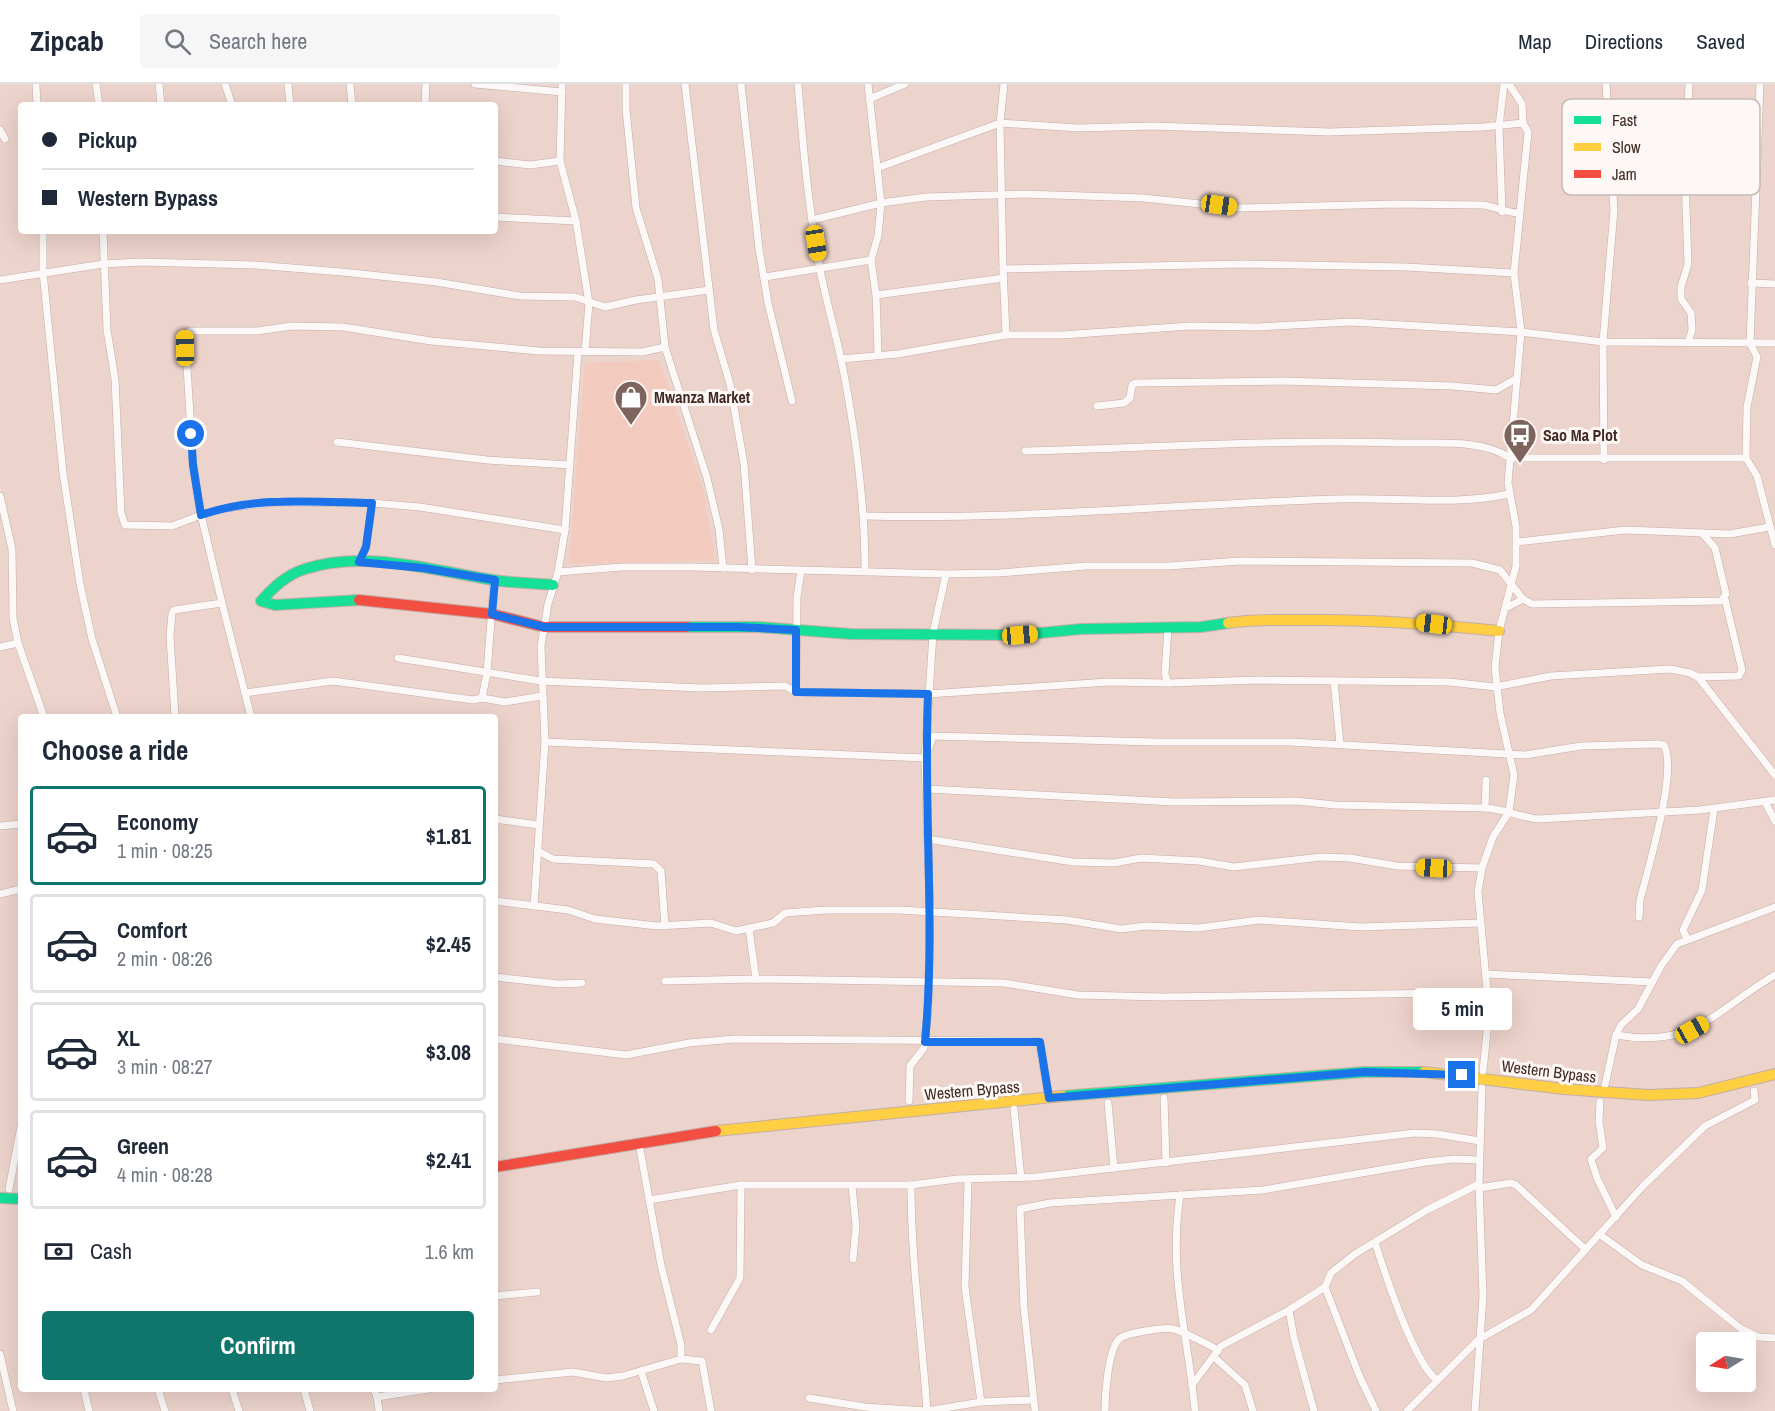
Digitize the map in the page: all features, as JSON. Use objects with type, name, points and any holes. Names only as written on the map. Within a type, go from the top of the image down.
[{"type":"street","points":[[36,84],[37,102]]},
{"type":"street","points":[[96,84],[99,102]]},
{"type":"street","points":[[159,84],[161,102]]},
{"type":"street","points":[[225,84],[231,102]]},
{"type":"street","points":[[288,84],[290,102]]},
{"type":"street","points":[[350,84],[352,102]]},
{"type":"street","points":[[425,102],[426,84]]},
{"type":"street","points":[[475,84],[562,88],[561,161],[576,221],[589,303],[570,465],[565,530],[558,572],[544,627],[541,681],[545,742],[534,906]]},
{"type":"street","points":[[626,84],[626,109],[636,208],[658,279],[658,297],[665,347],[707,478],[719,529],[723,568]]},
{"type":"street","points":[[685,84],[714,330],[736,414],[745,474],[752,570]]},
{"type":"street","points":[[741,84],[765,277],[792,401]]},
{"type":"street","points":[[798,84],[812,220],[841,359],[860,472],[865,571]]},
{"type":"street","points":[[868,84],[881,203],[878,236],[871,260],[876,295],[878,355]]},
{"type":"street","points":[[869,99],[905,84]]},
{"type":"street","points":[[1004,84],[1000,123],[1006,335]]},
{"type":"street","points":[[1502,212],[1499,126],[1504,84]]},
{"type":"street","points":[[1483,1071],[1489,1012],[1478,892],[1482,868],[1493,837],[1509,812],[1514,775],[1512,754],[1495,687],[1495,651],[1512,587],[1517,542],[1515,512],[1509,494],[1521,332],[1514,273],[1518,213],[1523,196],[1528,132],[1523,123],[1522,104],[1509,84]]},
{"type":"street","points":[[1606,84],[1607,99]]},
{"type":"street","points":[[1688,99],[1689,84]]},
{"type":"street","points":[[1759,99],[1760,84]]},
{"type":"street","points":[[877,168],[1000,123],[1078,128],[1153,126],[1329,132],[1499,126],[1523,123]]},
{"type":"street","points":[[0,130],[5,139]]},
{"type":"street","points":[[498,161],[530,165],[561,161]]},
{"type":"street","points":[[812,220],[881,203],[926,197],[1070,194],[1143,198],[1239,208],[1394,204],[1482,205],[1495,207],[1502,212],[1518,213]]},
{"type":"street","points":[[1604,460],[1603,342],[1614,210],[1613,195]]},
{"type":"street","points":[[1686,195],[1688,264],[1681,287],[1681,299],[1691,313],[1692,330],[1688,344]]},
{"type":"street","points":[[1755,195],[1750,343],[1757,357],[1747,406],[1746,458],[1757,476],[1775,545]]},
{"type":"street","points":[[498,217],[576,221]]},
{"type":"street","points":[[43,234],[44,272],[63,473],[80,584],[92,639],[116,714]]},
{"type":"street","points":[[104,234],[103,264],[108,347],[115,379],[121,513],[125,525],[172,526],[227,508],[275,502],[372,503],[420,507],[565,530]]},
{"type":"street","points":[[765,277],[871,260]]},
{"type":"street","points":[[0,280],[103,264],[141,262],[295,267],[436,282],[520,296],[575,297],[605,307],[709,290]]},
{"type":"street","points":[[1003,268],[1244,264],[1406,267],[1514,273]]},
{"type":"street","points":[[876,295],[1004,278]]},
{"type":"street","points":[[1751,283],[1775,284]]},
{"type":"street","points":[[841,359],[1006,335],[1062,335],[1191,326],[1258,327],[1351,322],[1521,332],[1603,342],[1775,343]]},
{"type":"street","points":[[249,714],[201,515],[193,465],[185,361],[187,332],[257,332],[292,326],[343,327],[431,341],[539,351],[642,352],[665,347]]},
{"type":"street","points":[[1097,406],[1124,403],[1130,398],[1132,385],[1136,383],[1283,381],[1452,386],[1496,390],[1517,378]]},
{"type":"street","points":[[337,442],[487,460],[570,465]]},
{"type":"street","points":[[1025,451],[1201,444],[1387,443],[1467,445],[1492,449],[1510,459],[1746,458]]},
{"type":"street","points":[[864,516],[1107,513],[1339,499],[1388,501],[1486,499],[1509,494]]},
{"type":"street","points":[[0,496],[12,549],[13,618],[18,643],[43,714]]},
{"type":"street","points":[[359,562],[366,547],[372,503]]},
{"type":"street","points":[[1517,542],[1625,530],[1730,534],[1769,527]]},
{"type":"street","points":[[1698,677],[1739,676],[1742,670],[1715,548],[1702,533]]},
{"type":"street","points":[[558,572],[622,567],[946,574],[999,573],[1086,566],[1168,566],[1240,561],[1472,563],[1500,570],[1523,599],[1532,604],[1725,599]]},
{"type":"street","points":[[553,585],[495,580],[423,568],[359,562],[303,569],[284,576],[261,601],[275,605],[354,599],[492,614],[544,627],[670,626],[851,634],[1020,635],[1081,629],[1200,627],[1248,620],[1365,619],[1411,621],[1499,631]]},
{"type":"street","points":[[796,692],[796,630],[801,571]]},
{"type":"street","points":[[909,1101],[910,1066],[922,1051],[925,1042],[930,913],[925,758],[933,633],[946,574]]},
{"type":"street","points":[[482,698],[487,673],[495,580]]},
{"type":"street","points":[[1506,608],[1523,599]]},
{"type":"street","points":[[175,714],[170,636],[172,613],[174,610],[222,603]]},
{"type":"street","points":[[1168,627],[1165,674],[1168,683]]},
{"type":"street","points":[[0,647],[18,643]]},
{"type":"street","points":[[398,658],[541,681],[700,688],[785,686],[796,692],[928,694],[1108,682],[1168,683],[1226,680],[1449,682],[1495,687],[1572,674],[1670,669],[1690,672],[1698,677],[1775,775]]},
{"type":"street","points":[[245,693],[333,681],[472,700],[482,698],[505,702],[542,696]]},
{"type":"street","points":[[1334,681],[1340,744]]},
{"type":"street","points":[[925,758],[933,736],[1340,744],[1512,754],[1618,744],[1664,745],[1667,777],[1661,813],[1640,900],[1639,916]]},
{"type":"street","points":[[545,742],[925,758]]},
{"type":"street","points":[[1485,808],[1486,780]]},
{"type":"street","points":[[927,789],[1174,802],[1296,801],[1335,805],[1485,808],[1509,812],[1522,818],[1538,819],[1714,809],[1775,800]]},
{"type":"street","points":[[1765,802],[1775,821]]},
{"type":"street","points":[[1687,939],[1683,930],[1702,890],[1714,809]]},
{"type":"street","points":[[498,819],[538,825]]},
{"type":"street","points":[[0,826],[18,824]]},
{"type":"street","points":[[927,839],[1072,862],[1114,864],[1141,858],[1198,861],[1234,867],[1321,857],[1350,858],[1396,866],[1482,868]]},
{"type":"street","points":[[538,851],[553,859],[654,864],[661,872],[665,926]]},
{"type":"street","points":[[0,894],[18,890]]},
{"type":"street","points":[[498,901],[568,910],[595,919],[665,926],[711,923],[736,931],[773,923],[785,913],[866,910],[1067,920],[1121,929],[1146,926],[1198,928],[1259,920],[1361,927],[1481,923]]},
{"type":"street","points":[[1605,1085],[1616,1035],[1621,1025],[1638,1009],[1652,982],[1677,944],[1775,907]]},
{"type":"street","points":[[749,929],[756,979]]},
{"type":"street","points":[[1486,974],[1652,982]]},
{"type":"street","points":[[1616,1035],[1646,1040],[1692,1030],[1775,975]]},
{"type":"street","points":[[498,977],[559,984],[582,983]]},
{"type":"street","points":[[665,981],[756,979],[1004,983],[1078,995],[1162,997],[1454,993],[1487,996]]},
{"type":"street","points":[[498,1039],[626,1055],[690,1043],[735,1039],[1040,1042],[1049,1098]]},
{"type":"street","name":"Western Bypass","points":[[498,1166],[686,1134],[1049,1098],[1364,1072],[1422,1072],[1564,1089],[1648,1095],[1726,1088],[1775,1074]]},
{"type":"street","points":[[1475,1411],[1483,1280],[1478,1160],[1482,1088]]},
{"type":"street","points":[[1407,1411],[1436,1379],[1478,1340],[1531,1310],[1599,1234],[1705,1126],[1755,1100],[1754,1091]]},
{"type":"street","points":[[1164,1098],[1166,1162]]},
{"type":"street","points":[[1600,1102],[1599,1121],[1603,1148],[1591,1159],[1597,1178],[1616,1217]]},
{"type":"street","points":[[1108,1103],[1114,1168]]},
{"type":"street","points":[[1014,1109],[1021,1178]]},
{"type":"street","points":[[649,1200],[741,1185],[911,1185],[1021,1178],[1415,1133],[1480,1141]]},
{"type":"street","points":[[9,1189],[18,1142]]},
{"type":"street","points":[[640,1149],[661,1265],[681,1345],[681,1359]]},
{"type":"street","points":[[1035,1411],[1024,1308],[1020,1209],[1050,1203],[1291,1187],[1426,1162],[1454,1159],[1478,1160]]},
{"type":"street","points":[[968,1181],[965,1287],[981,1402]]},
{"type":"street","points":[[1194,1374],[1216,1354],[1221,1346],[1289,1310],[1325,1287],[1331,1273],[1375,1242],[1427,1210],[1479,1186],[1512,1183],[1516,1185],[1585,1249]]},
{"type":"street","points":[[711,1330],[740,1278],[741,1185]]},
{"type":"street","points":[[911,1185],[911,1240],[923,1345],[927,1411]]},
{"type":"street","points":[[852,1186],[856,1226],[853,1259]]},
{"type":"street","points":[[1180,1195],[1175,1229],[1175,1270],[1178,1304],[1194,1374],[1192,1385],[1195,1411]]},
{"type":"street","points":[[0,1198],[18,1199]]},
{"type":"street","points":[[1599,1234],[1642,1265],[1682,1281],[1740,1328],[1758,1337],[1775,1338]]},
{"type":"street","points":[[1375,1242],[1399,1312],[1425,1367],[1436,1379]]},
{"type":"street","points":[[1325,1287],[1359,1375],[1376,1411]]},
{"type":"street","points":[[498,1296],[537,1292]]},
{"type":"street","points":[[1289,1310],[1294,1338],[1314,1411]]},
{"type":"street","points":[[1105,1411],[1108,1374],[1118,1340],[1123,1336],[1164,1328],[1176,1329],[1185,1335],[1212,1344],[1216,1354],[1245,1384],[1252,1411]]},
{"type":"street","points":[[0,1354],[13,1411]]},
{"type":"street","points":[[498,1380],[573,1372],[606,1378],[641,1371],[681,1359],[702,1361],[711,1411]]},
{"type":"street","points":[[641,1371],[654,1411]]},
{"type":"street","points":[[85,1392],[89,1411]]},
{"type":"street","points":[[159,1392],[165,1411]]},
{"type":"street","points":[[233,1392],[239,1411]]},
{"type":"street","points":[[305,1392],[310,1411]]},
{"type":"street","points":[[375,1393],[379,1411]]},
{"type":"street","points":[[809,1398],[865,1407],[927,1411],[981,1402],[1034,1400]]},
{"type":"shaded area","name":"Mwanza Market","points":[[659,360],[703,490],[715,561],[569,564],[585,363]]},
{"type":"traffic: fast","points":[[359,600],[275,605],[261,601],[281,582],[298,572],[328,563],[351,561],[375,561],[493,580],[553,585]]},
{"type":"traffic: fast","points":[[687,627],[758,627],[851,634],[1020,635],[1081,629],[1201,627],[1228,623]]},
{"type":"traffic: fast","points":[[1063,1096],[1364,1072],[1424,1072]]},
{"type":"traffic: fast","points":[[0,1198],[18,1199]]},
{"type":"traffic: slow","points":[[1228,623],[1267,620],[1354,620],[1499,631]]},
{"type":"traffic: slow","points":[[1424,1072],[1564,1089],[1648,1095],[1698,1093],[1775,1074]]},
{"type":"traffic: slow","points":[[716,1131],[1063,1096]]},
{"type":"traffic: jam","points":[[359,600],[492,614],[544,627],[687,627]]},
{"type":"traffic: jam","points":[[498,1167],[716,1131]]},
{"type":"place","name":"Mwanza Market","points":[[631,426]]},
{"type":"place","name":"Sao Ma Plot","points":[[1520,464]]},
{"type":"route","points":[[191,434],[193,465],[201,515],[249,504],[275,502],[372,503],[366,547],[359,562],[423,568],[495,580],[492,614],[544,627],[758,627],[796,630],[796,692],[928,694],[925,758],[930,913],[925,1042],[1040,1042],[1049,1098],[1364,1072],[1462,1075]]}]
